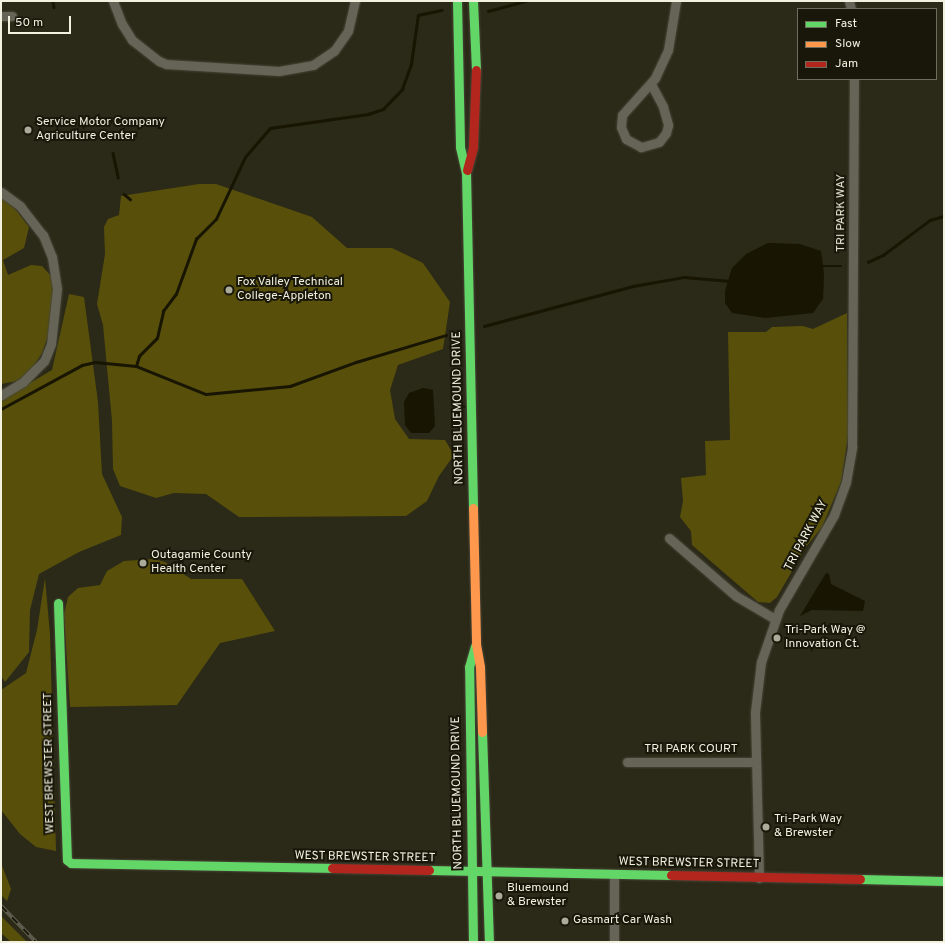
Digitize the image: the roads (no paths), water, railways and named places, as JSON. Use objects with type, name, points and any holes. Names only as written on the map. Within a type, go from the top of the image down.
[{"type":"main road","name":"NORTH BLUEMOUND DRIVE","points":[[457,1],[460,147],[466,172],[476,644],[480,667],[489,942]]},
{"type":"main road","name":"NORTH BLUEMOUND DRIVE","points":[[466,172],[473,147],[477,85],[473,1]]},
{"type":"main road","name":"WEST BREWSTER STREET","points":[[58,603],[67,860],[79,864],[944,881]]},
{"type":"main road","name":"NORTH BLUEMOUND DRIVE","points":[[473,942],[469,667],[476,644]]},
{"type":"street","points":[[113,1],[122,24],[132,40],[144,52],[166,64],[279,71],[312,64],[334,50],[348,31],[356,4]]},
{"type":"street","points":[[651,84],[663,107],[668,125],[666,133],[659,142],[641,147],[626,139],[621,121],[622,115],[651,84],[668,50],[676,1]]},
{"type":"street","points":[[1,16],[12,16]]},
{"type":"street","name":"TRI PARK WAY","points":[[759,878],[755,762],[757,689],[761,662],[774,619],[831,522],[842,496],[849,468],[853,433],[854,80]]},
{"type":"street","points":[[1,192],[20,206],[43,235],[52,257],[57,289],[53,330],[46,357],[30,377],[1,395]]},
{"type":"street","points":[[669,538],[736,596],[774,619]]},
{"type":"street","name":"TRI PARK COURT","points":[[627,762],[755,762]]},
{"type":"street","points":[[614,875],[614,942]]},
{"type":"waterway","points":[[53,1],[54,7]]},
{"type":"waterway","points":[[488,11],[526,1]]},
{"type":"waterway","points":[[136,366],[139,356],[157,338],[163,311],[176,294],[196,239],[216,219],[245,157],[270,128],[368,114],[383,109],[402,89],[411,64],[418,15],[441,10]]},
{"type":"waterway","points":[[113,153],[118,177]]},
{"type":"waterway","points":[[124,194],[130,199]]},
{"type":"waterway","points":[[868,262],[883,255],[930,220],[944,216]]},
{"type":"waterway","points":[[820,266],[841,266]]},
{"type":"waterway","points":[[484,326],[633,286],[684,277],[730,281]]},
{"type":"waterway","points":[[1,409],[82,365],[95,362],[136,366],[206,394],[290,386],[356,362],[446,335]]},
{"type":"railway","points":[[1,906],[36,942]]},
{"type":"place","name":"Service Motor Company Agriculture Center","points":[[28,130]]},
{"type":"place","name":"Fox Valley Technical College-Appleton","points":[[229,290]]},
{"type":"place","name":"Outagamie County Health Center","points":[[143,563]]},
{"type":"place","name":"Tri-Park Way @ Innovation Ct.","points":[[777,638]]},
{"type":"place","name":"Tri-Park Way & Brewster","points":[[766,827]]},
{"type":"place","name":"Bluemound & Brewster","points":[[499,896]]},
{"type":"place","name":"Gasmart Car Wash","points":[[565,921]]}]
